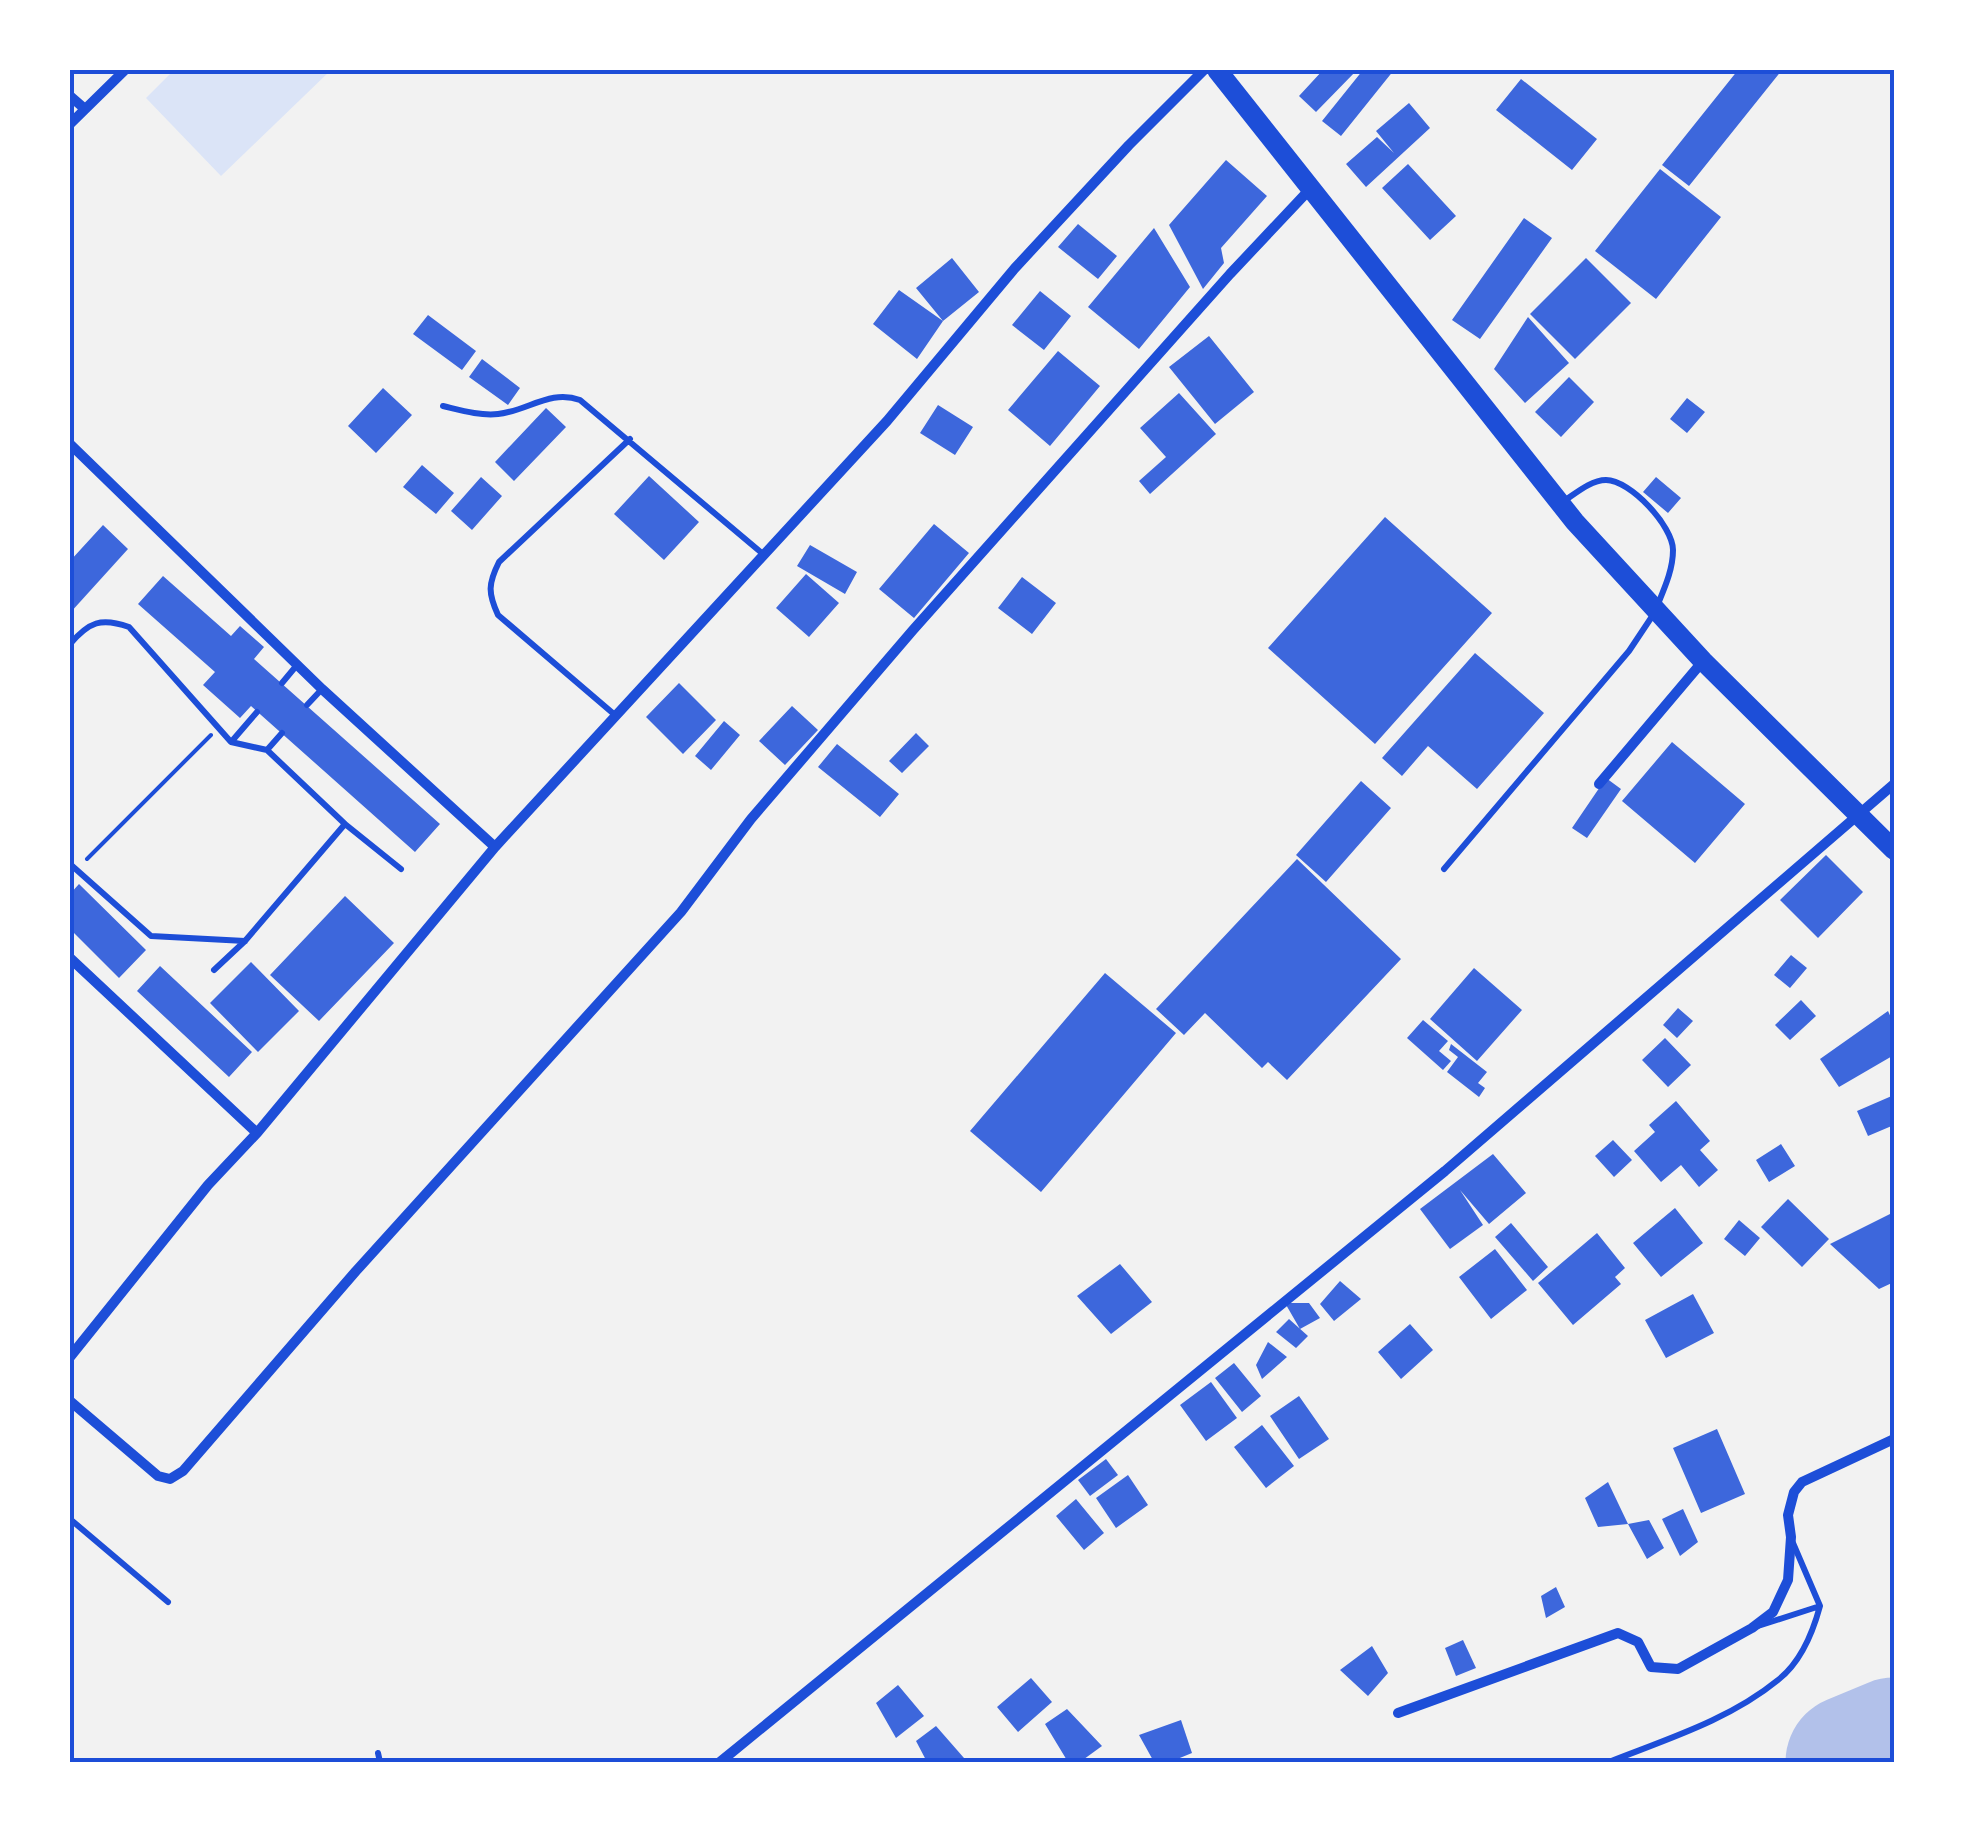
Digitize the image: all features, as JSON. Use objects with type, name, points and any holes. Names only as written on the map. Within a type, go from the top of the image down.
[{"type":"highway","points":[[1218,70],[1560,504],[1703,662],[1894,850]]},
{"type":"street","points":[[70,124],[125,70]]},
{"type":"street","points":[[70,1357],[208,1185],[257,1133],[495,848],[888,421],[1015,268],[1204,70]]},
{"type":"street","points":[[70,96],[85,109]]},
{"type":"street","points":[[70,1401],[158,1476],[170,1479],[183,1472],[356,1271],[681,912],[751,820],[913,630],[1311,188]]},
{"type":"street","points":[[70,444],[322,689],[495,848]]},
{"type":"street","points":[[1599,784],[1703,662]]},
{"type":"street","points":[[720,1762],[1445,1170],[1894,784]]},
{"type":"street","points":[[70,958],[257,1133]]},
{"type":"street","points":[[1398,1713],[1618,1633],[1638,1642],[1651,1667],[1678,1669],[1773,1612],[1788,1580],[1790,1503],[1802,1482],[1894,1439]]},
{"type":"lane","points":[[443,406],[499,414],[564,394],[580,400],[763,554]]},
{"type":"lane","points":[[615,716],[498,615],[489,594],[499,562],[630,439]]},
{"type":"lane","points":[[1444,869],[1629,651],[1655,611],[1670,576],[1674,549],[1670,532],[1660,517],[1622,484],[1597,481],[1560,504]]},
{"type":"lane","points":[[70,644],[96,621],[110,620],[129,627],[231,742],[267,750],[345,824],[401,869]]},
{"type":"lane","points":[[282,683],[298,665]]},
{"type":"lane","points":[[307,706],[322,689]]},
{"type":"lane","points":[[231,742],[257,712]]},
{"type":"lane","points":[[267,750],[282,734]]},
{"type":"lane","points":[[214,970],[246,941],[345,824]]},
{"type":"lane","points":[[73,867],[151,936],[246,941]]},
{"type":"lane","points":[[70,1519],[168,1602]]},
{"type":"lane","points":[[1609,1762],[1717,1719],[1781,1679],[1806,1644],[1820,1606],[1791,1537]]},
{"type":"lane","points":[[1752,1628],[1820,1606]]},
{"type":"path","points":[[73,867],[219,727]]},
{"type":"shaded area","points":[[174,70],[331,70],[221,176],[146,98]]},
{"type":"building","points":[[1323,70],[1357,70],[1316,112],[1299,96]]},
{"type":"building","points":[[1363,70],[1394,70],[1341,136],[1322,121]]},
{"type":"building","points":[[1738,70],[1782,70],[1689,186],[1662,165]]},
{"type":"building","points":[[1521,79],[1597,139],[1572,170],[1496,110]]},
{"type":"building","points":[[1409,103],[1430,128],[1366,187],[1346,164],[1377,137],[1394,153],[1376,131]]},
{"type":"building","points":[[1226,160],[1267,196],[1221,248],[1224,263],[1203,289],[1169,225]]},
{"type":"building","points":[[1408,164],[1456,216],[1430,240],[1382,188]]},
{"type":"building","points":[[1660,169],[1721,217],[1656,299],[1595,251]]},
{"type":"building","points":[[1524,218],[1552,238],[1480,339],[1452,320]]},
{"type":"building","points":[[1078,224],[1117,256],[1098,279],[1058,247]]},
{"type":"building","points":[[1154,228],[1190,287],[1139,349],[1088,307]]},
{"type":"building","points":[[952,258],[979,292],[943,321],[916,288]]},
{"type":"building","points":[[1586,258],[1631,303],[1575,359],[1530,314]]},
{"type":"building","points":[[899,290],[943,321],[917,359],[873,324]]},
{"type":"building","points":[[1040,291],[1071,316],[1044,350],[1012,325]]},
{"type":"building","points":[[428,315],[476,351],[462,370],[413,334]]},
{"type":"building","points":[[1528,317],[1569,363],[1525,403],[1494,369]]},
{"type":"building","points":[[1209,336],[1254,392],[1215,424],[1169,367]]},
{"type":"building","points":[[1058,351],[1100,386],[1050,446],[1008,410]]},
{"type":"building","points":[[482,359],[520,388],[508,405],[469,377]]},
{"type":"building","points":[[1569,377],[1594,402],[1561,437],[1535,412]]},
{"type":"building","points":[[383,388],[412,415],[376,453],[348,426]]},
{"type":"building","points":[[1179,393],[1216,434],[1150,494],[1139,481],[1166,457],[1140,428]]},
{"type":"building","points":[[1687,398],[1705,412],[1687,433],[1670,419]]},
{"type":"building","points":[[938,405],[973,427],[955,455],[920,433]]},
{"type":"building","points":[[546,408],[566,427],[514,481],[495,462]]},
{"type":"building","points":[[422,465],[454,493],[436,514],[403,487]]},
{"type":"building","points":[[649,476],[699,522],[664,560],[614,514]]},
{"type":"building","points":[[481,477],[502,496],[472,530],[451,511]]},
{"type":"building","points":[[1656,477],[1681,498],[1668,513],[1643,492]]},
{"type":"building","points":[[1385,517],[1492,613],[1375,744],[1268,648]]},
{"type":"building","points":[[934,524],[969,553],[914,618],[879,589]]},
{"type":"building","points":[[103,525],[128,549],[70,613],[70,561]]},
{"type":"building","points":[[810,545],[857,572],[845,594],[797,566]]},
{"type":"building","points":[[806,574],[839,603],[809,637],[776,608]]},
{"type":"building","points":[[163,576],[231,636],[240,626],[264,647],[254,659],[440,824],[415,852],[251,706],[240,718],[203,685],[215,672],[138,604]]},
{"type":"building","points":[[1022,577],[1056,603],[1032,634],[998,608]]},
{"type":"building","points":[[1475,653],[1544,713],[1477,789],[1428,746],[1402,776],[1382,758]]},
{"type":"building","points":[[679,683],[716,720],[683,754],[646,717]]},
{"type":"building","points":[[792,706],[818,730],[785,765],[759,741]]},
{"type":"building","points":[[724,721],[740,735],[711,770],[695,756]]},
{"type":"building","points":[[916,733],[929,746],[902,773],[889,761]]},
{"type":"building","points":[[1672,742],[1745,804],[1695,863],[1622,801]]},
{"type":"building","points":[[837,744],[899,794],[880,817],[818,767]]},
{"type":"building","points":[[1606,778],[1621,789],[1587,838],[1572,828]]},
{"type":"building","points":[[1361,781],[1391,808],[1326,882],[1296,855]]},
{"type":"building","points":[[1826,855],[1863,892],[1818,938],[1780,900]]},
{"type":"building","points":[[1297,859],[1401,959],[1287,1080],[1268,1062],[1262,1068],[1205,1013],[1184,1035],[1156,1009]]},
{"type":"building","points":[[79,884],[146,950],[119,978],[70,929],[70,894]]},
{"type":"building","points":[[345,896],[394,943],[319,1021],[270,975]]},
{"type":"building","points":[[1791,955],[1807,968],[1790,988],[1774,975]]},
{"type":"building","points":[[251,962],[299,1011],[258,1052],[210,1003]]},
{"type":"building","points":[[160,966],[252,1052],[229,1077],[137,991]]},
{"type":"building","points":[[1474,968],[1522,1010],[1477,1061],[1430,1019]]},
{"type":"building","points":[[1105,973],[1176,1033],[1041,1192],[970,1131]]},
{"type":"building","points":[[1801,1000],[1816,1016],[1790,1040],[1775,1025]]},
{"type":"building","points":[[1678,1008],[1693,1021],[1677,1038],[1663,1025]]},
{"type":"building","points":[[1888,1011],[1894,1024],[1894,1055],[1839,1087],[1820,1059]]},
{"type":"building","points":[[1423,1020],[1448,1041],[1439,1051],[1451,1061],[1443,1070],[1407,1038]]},
{"type":"building","points":[[1665,1038],[1691,1065],[1668,1087],[1642,1060]]},
{"type":"building","points":[[1451,1044],[1487,1072],[1478,1083],[1485,1088],[1479,1097],[1447,1072],[1458,1057],[1449,1050]]},
{"type":"building","points":[[1894,1095],[1894,1125],[1868,1136],[1857,1111]]},
{"type":"building","points":[[1676,1101],[1710,1141],[1700,1150],[1718,1170],[1699,1187],[1681,1165],[1661,1182],[1634,1151],[1655,1132],[1649,1125]]},
{"type":"building","points":[[1613,1140],[1632,1160],[1614,1177],[1595,1156]]},
{"type":"building","points":[[1781,1144],[1795,1166],[1769,1182],[1756,1160]]},
{"type":"building","points":[[1493,1154],[1526,1193],[1489,1224],[1460,1190],[1483,1225],[1450,1249],[1420,1209]]},
{"type":"building","points":[[1788,1199],[1829,1239],[1802,1267],[1761,1227]]},
{"type":"building","points":[[1675,1208],[1703,1243],[1661,1277],[1633,1243]]},
{"type":"building","points":[[1894,1212],[1894,1282],[1879,1289],[1830,1244]]},
{"type":"building","points":[[1739,1220],[1760,1238],[1745,1256],[1724,1239]]},
{"type":"building","points":[[1511,1223],[1548,1267],[1533,1281],[1495,1237]]},
{"type":"building","points":[[1597,1233],[1625,1268],[1615,1277],[1621,1284],[1573,1325],[1538,1283]]},
{"type":"building","points":[[1495,1249],[1527,1290],[1491,1319],[1459,1277]]},
{"type":"building","points":[[1120,1264],[1152,1302],[1111,1334],[1077,1296]]},
{"type":"building","points":[[1340,1281],[1361,1299],[1334,1321],[1320,1304]]},
{"type":"building","points":[[1693,1294],[1714,1333],[1666,1358],[1645,1320]]},
{"type":"building","points":[[1285,1303],[1309,1303],[1320,1318],[1300,1329]]},
{"type":"building","points":[[1289,1319],[1308,1336],[1296,1348],[1276,1332]]},
{"type":"building","points":[[1410,1324],[1433,1350],[1401,1379],[1378,1352]]},
{"type":"building","points":[[1268,1342],[1287,1357],[1262,1379],[1256,1365]]},
{"type":"building","points":[[1234,1363],[1261,1396],[1242,1412],[1215,1378]]},
{"type":"building","points":[[1211,1382],[1237,1418],[1206,1441],[1180,1405]]},
{"type":"building","points":[[1299,1396],[1329,1439],[1299,1459],[1270,1416]]},
{"type":"building","points":[[1262,1425],[1294,1466],[1266,1488],[1234,1447]]},
{"type":"building","points":[[1717,1429],[1745,1494],[1701,1513],[1673,1448]]},
{"type":"building","points":[[1106,1459],[1118,1475],[1090,1496],[1078,1480]]},
{"type":"building","points":[[1128,1475],[1148,1505],[1116,1528],[1096,1498]]},
{"type":"building","points":[[1608,1482],[1628,1524],[1598,1527],[1585,1498]]},
{"type":"building","points":[[1076,1499],[1104,1533],[1084,1550],[1056,1516]]},
{"type":"building","points":[[1683,1509],[1698,1542],[1680,1556],[1662,1519]]},
{"type":"building","points":[[1649,1520],[1664,1548],[1647,1559],[1628,1524]]},
{"type":"building","points":[[1556,1587],[1565,1607],[1546,1618],[1541,1596]]},
{"type":"building","points":[[1463,1640],[1476,1668],[1456,1676],[1445,1648]]},
{"type":"building","points":[[1372,1646],[1388,1673],[1368,1696],[1340,1670]]},
{"type":"building","points":[[1031,1678],[1052,1702],[1018,1732],[997,1707]]},
{"type":"building","points":[[898,1685],[924,1716],[896,1738],[876,1703]]},
{"type":"building","points":[[1067,1709],[1102,1746],[1080,1762],[1068,1762],[1045,1724]]},
{"type":"building","points":[[1181,1720],[1192,1753],[1170,1762],[1154,1762],[1139,1735]]},
{"type":"building","points":[[936,1726],[964,1758],[959,1762],[927,1762],[916,1741]]},
{"type":"runway","points":[[1853,1762],[1894,1745]]}]
